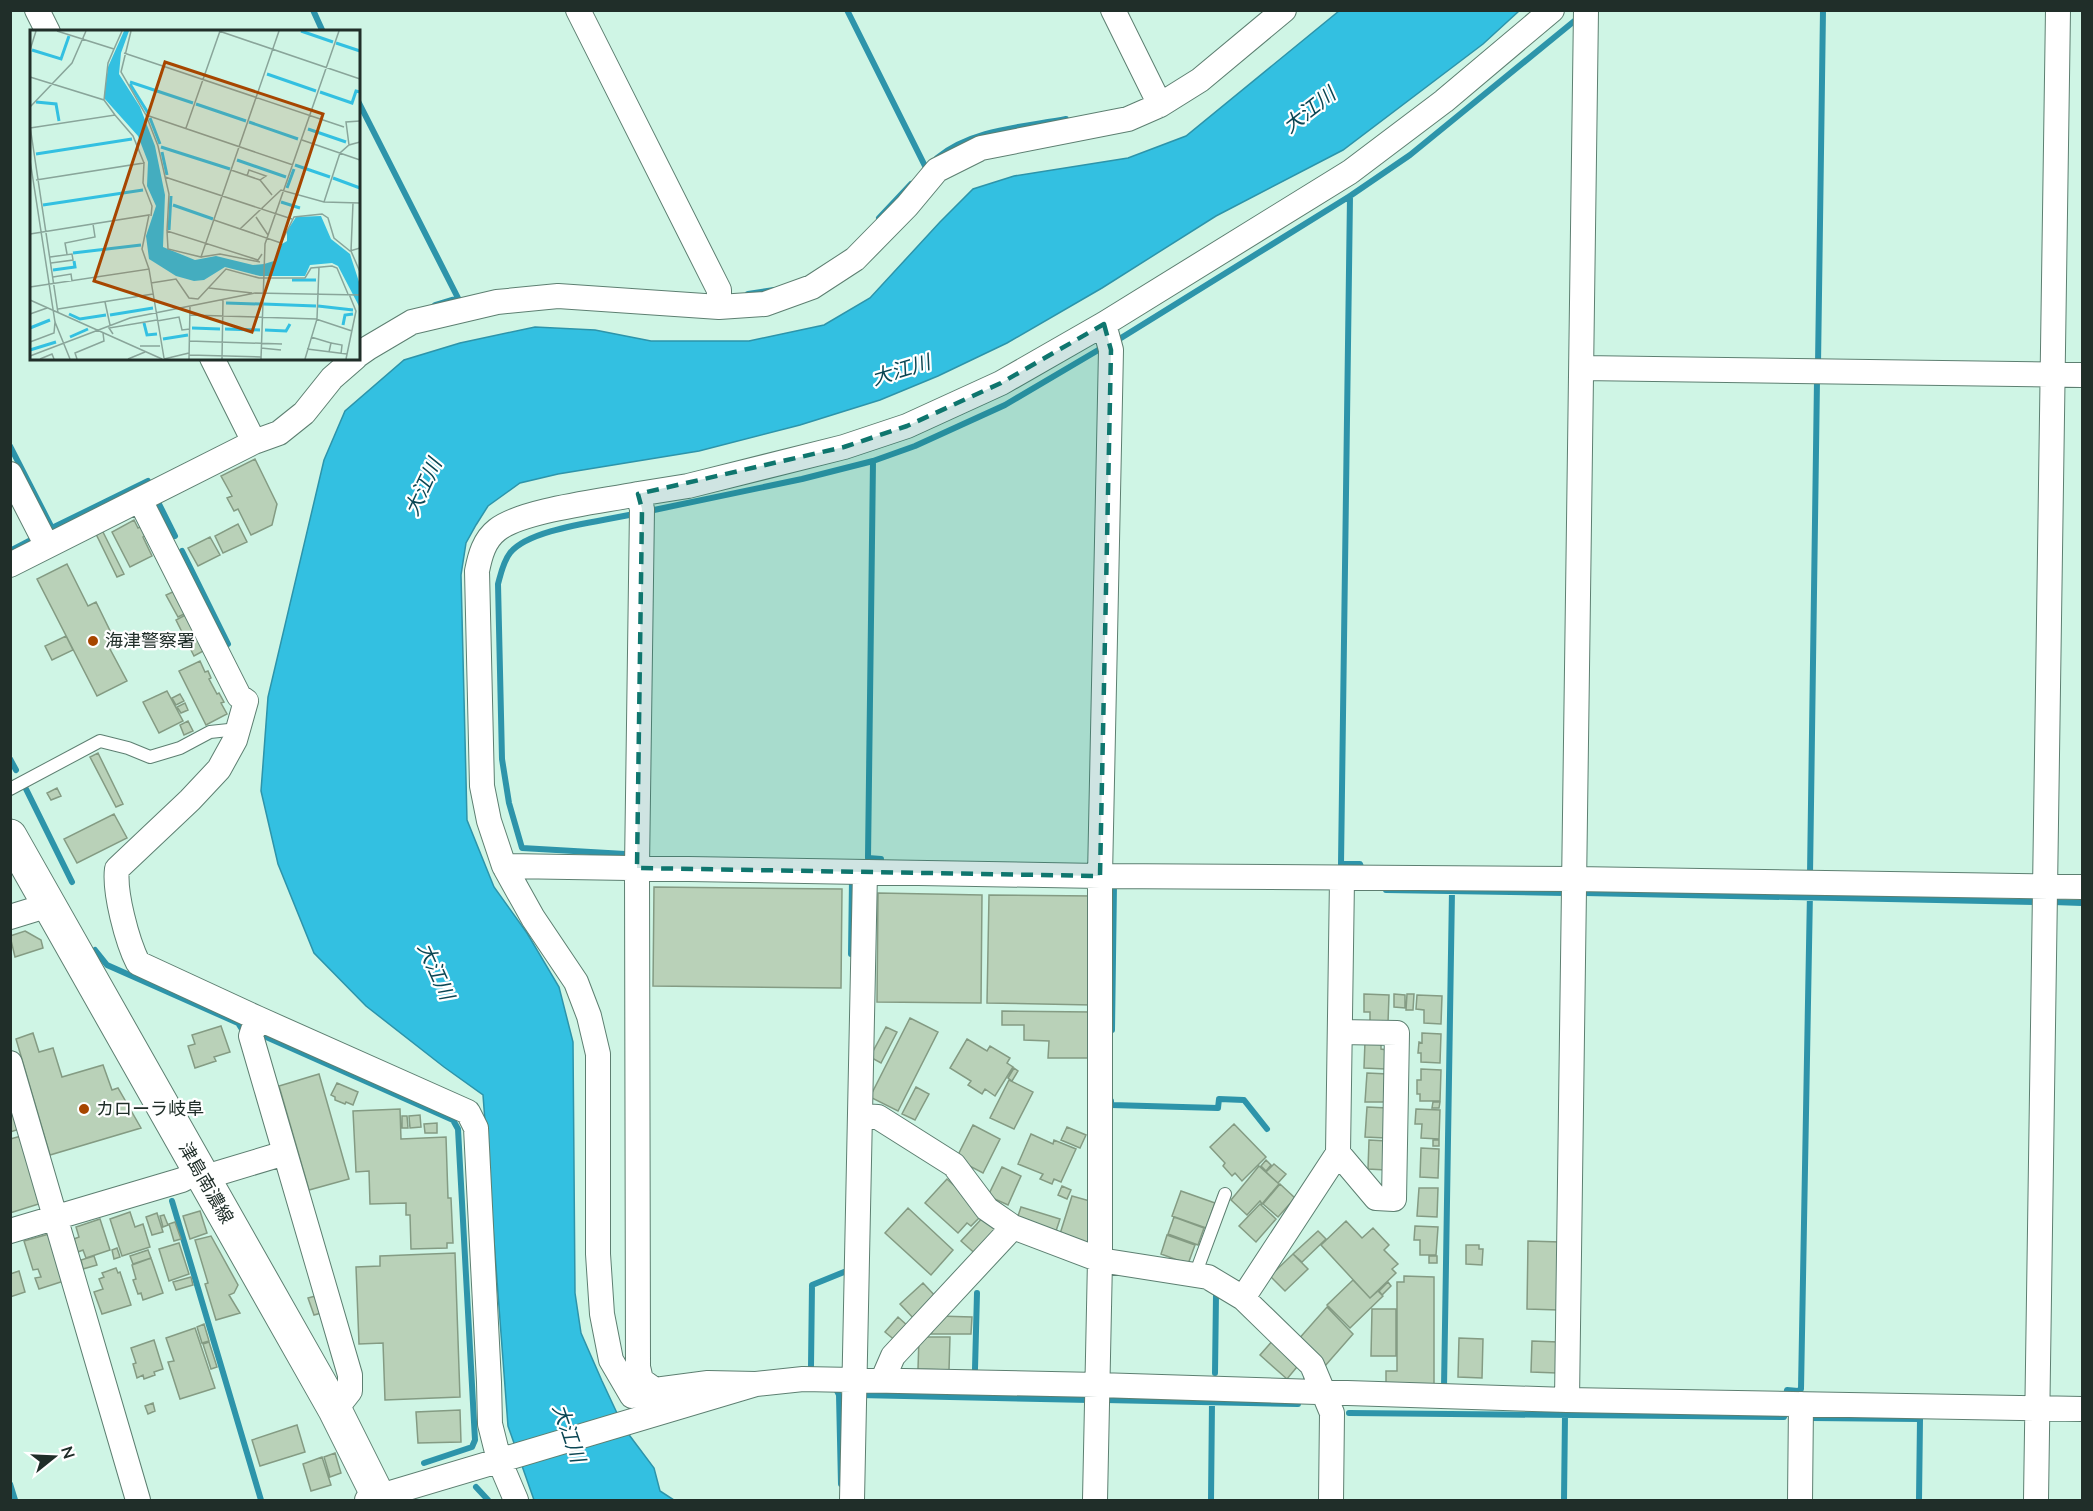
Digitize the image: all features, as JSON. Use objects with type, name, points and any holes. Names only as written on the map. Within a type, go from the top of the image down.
[{"type":"main road","name":"津島南濃線","points":[[10,836],[335,1410],[375,1499]]},
{"type":"street","points":[[37,10],[47,30]]},
{"type":"street","points":[[578,10],[719,290],[719,307]]},
{"type":"street","points":[[1113,10],[1160,105]]},
{"type":"street","points":[[360,354],[412,322],[497,302],[558,296],[719,307],[765,304],[812,287],[855,259],[907,206],[938,170],[981,148],[1128,119],[1160,105],[1200,80],[1284,10]]},
{"type":"street","points":[[1552,10],[1444,101],[1350,172],[1104,324],[1001,383],[907,426],[833,450],[688,486],[529,516],[508,523],[496,531],[480,555],[477,571],[482,786],[489,821],[504,866],[533,918],[576,982],[589,1016],[598,1054],[598,1254],[602,1314],[611,1360],[632,1396],[655,1390],[708,1383],[756,1384],[804,1379],[883,1379],[1567,1400],[2082,1409]]},
{"type":"street","points":[[1567,1400],[1586,10]]},
{"type":"street","points":[[2036,1500],[2058,10]]},
{"type":"street","points":[[1095,1500],[1100,1260],[1100,876],[1111,350],[1104,324]]},
{"type":"street","points":[[213,360],[254,442]]},
{"type":"street","points":[[10,565],[254,442],[279,433],[304,413],[332,378],[353,360]]},
{"type":"street","points":[[1582,368],[2082,375]]},
{"type":"street","points":[[10,474],[47,546]]},
{"type":"street","points":[[638,494],[642,509],[637,868],[638,1366],[640,1380],[655,1390]]},
{"type":"street","points":[[140,500],[239,696],[246,701],[235,740],[219,769],[190,800],[117,869],[115,882],[132,951],[138,963],[468,1112],[476,1128],[490,1424],[516,1500]]},
{"type":"street","points":[[504,866],[1342,879],[1575,879],[2082,888]]},
{"type":"street","points":[[852,1500],[865,872]]},
{"type":"street","points":[[1243,1298],[1338,1153],[1342,879]]},
{"type":"street","points":[[10,917],[49,905]]},
{"type":"street","points":[[257,1018],[251,1036],[350,1375],[350,1391],[335,1410]]},
{"type":"street","points":[[1338,1153],[1376,1198],[1394,1199],[1397,1033],[1340,1032]]},
{"type":"street","points":[[10,1063],[138,1500]]},
{"type":"street","points":[[861,1116],[878,1117],[954,1165],[987,1209],[1013,1227],[1100,1260],[1208,1277],[1243,1298],[1312,1365],[1332,1413],[1331,1500]]},
{"type":"street","points":[[10,1231],[182,1180],[285,1153]]},
{"type":"street","points":[[883,1379],[893,1356],[1013,1227]]},
{"type":"street","points":[[375,1499],[756,1384]]},
{"type":"street","points":[[1800,1500],[1801,1404]]},
{"type":"lane","points":[[10,789],[100,741],[128,748],[150,757],[180,748],[210,732],[238,729]]},
{"type":"lane","points":[[1195,1275],[1225,1194]]},
{"type":"highlighted area","points":[[1104,324],[1111,350],[1100,876],[637,868],[642,509],[638,494],[844,447],[907,426],[1001,383]]},
{"type":"water","name":"大江川","points":[[1339,11],[1519,11],[1483,44],[1343,150],[1216,216],[1102,288],[1007,343],[938,376],[880,400],[800,425],[699,451],[558,474],[520,483],[488,506],[466,543],[461,575],[467,820],[494,887],[527,933],[559,987],[573,1042],[575,1293],[581,1333],[624,1428],[654,1468],[660,1491],[674,1500],[534,1500],[508,1426],[483,1095],[366,1006],[314,953],[278,864],[261,791],[268,697],[324,460],[345,411],[404,360],[460,343],[535,327],[595,330],[651,341],[749,341],[824,325],[870,298],[973,189],[1014,176],[1128,158],[1186,136]]},
{"type":"building","points":[[255,459],[277,504],[272,525],[251,535],[238,509],[234,511],[227,498],[232,496],[221,476]]},
{"type":"building","points":[[134,520],[138,528],[144,525],[148,534],[143,537],[152,556],[130,567],[112,532]]},
{"type":"building","points":[[238,524],[247,542],[223,553],[215,536]]},
{"type":"building","points":[[101,528],[124,574],[117,577],[95,532]]},
{"type":"building","points":[[210,537],[220,555],[198,566],[188,548]]},
{"type":"building","points":[[67,564],[88,606],[96,602],[117,645],[110,649],[127,681],[97,696],[37,579]]},
{"type":"building","points":[[177,590],[188,612],[178,617],[166,595]]},
{"type":"building","points":[[189,613],[207,649],[194,656],[176,620]]},
{"type":"building","points":[[66,636],[73,650],[52,660],[45,646]]},
{"type":"building","points":[[200,661],[205,672],[208,671],[211,678],[209,679],[217,694],[219,693],[224,702],[221,703],[227,714],[206,725],[179,671]]},
{"type":"building","points":[[167,691],[183,721],[159,733],[143,702]]},
{"type":"building","points":[[180,694],[184,701],[176,705],[172,698]]},
{"type":"building","points":[[185,703],[188,710],[181,713],[177,707]]},
{"type":"building","points":[[188,721],[193,731],[184,735],[180,725]]},
{"type":"building","points":[[98,753],[123,804],[116,807],[90,757]]},
{"type":"building","points":[[57,788],[61,796],[51,800],[47,793]]},
{"type":"building","points":[[114,814],[127,838],[77,863],[64,839]]},
{"type":"building","points":[[654,887],[842,889],[841,988],[653,986]]},
{"type":"building","points":[[878,893],[982,895],[981,1003],[877,1002]]},
{"type":"building","points":[[989,895],[1093,896],[1092,1005],[987,1003]]},
{"type":"building","points":[[25,931],[41,940],[43,948],[15,957],[10,936]]},
{"type":"building","points":[[1364,994],[1389,995],[1388,1023],[1370,1023],[1370,1012],[1364,1012]]},
{"type":"building","points":[[1394,994],[1405,995],[1405,1008],[1394,1007]]},
{"type":"building","points":[[1407,994],[1414,994],[1413,1010],[1406,1010]]},
{"type":"building","points":[[1417,995],[1442,996],[1441,1024],[1424,1023],[1424,1010],[1416,1009]]},
{"type":"building","points":[[1002,1011],[1092,1012],[1092,1058],[1048,1058],[1049,1041],[1024,1040],[1024,1025],[1002,1025]]},
{"type":"building","points":[[910,1018],[938,1032],[898,1111],[870,1097]]},
{"type":"building","points":[[221,1026],[230,1052],[214,1057],[216,1061],[195,1068],[188,1046],[195,1044],[192,1035]]},
{"type":"building","points":[[886,1027],[897,1032],[881,1063],[870,1057]]},
{"type":"building","name":"カローラ岐阜","points":[[33,1033],[39,1052],[53,1048],[62,1077],[103,1065],[112,1090],[118,1088],[141,1128],[50,1155],[16,1039]]},
{"type":"building","points":[[1422,1033],[1441,1034],[1440,1063],[1421,1062],[1421,1053],[1418,1053],[1419,1042],[1422,1043]]},
{"type":"building","points":[[967,1039],[987,1051],[990,1046],[1010,1058],[1007,1063],[1013,1067],[995,1096],[985,1089],[982,1094],[968,1085],[971,1081],[950,1068]]},
{"type":"building","points":[[1365,1041],[1381,1041],[1381,1049],[1387,1050],[1386,1069],[1364,1068]]},
{"type":"building","points":[[1014,1068],[1018,1071],[1012,1081],[1008,1078]]},
{"type":"building","points":[[1421,1069],[1441,1070],[1440,1101],[1420,1101],[1420,1094],[1417,1094],[1417,1080],[1421,1080]]},
{"type":"building","points":[[1367,1073],[1388,1074],[1387,1102],[1365,1102]]},
{"type":"building","points":[[319,1074],[349,1179],[309,1190],[279,1086]]},
{"type":"building","points":[[1009,1080],[1033,1092],[1014,1129],[990,1118]]},
{"type":"building","points":[[337,1083],[358,1092],[353,1105],[335,1100],[335,1097],[331,1095]]},
{"type":"building","points":[[10,1087],[23,1128],[10,1132]]},
{"type":"building","points":[[916,1087],[929,1094],[915,1120],[902,1114]]},
{"type":"building","points":[[1433,1102],[1440,1102],[1439,1108],[1432,1108]]},
{"type":"building","points":[[1367,1107],[1388,1108],[1386,1138],[1365,1137]]},
{"type":"building","points":[[400,1109],[401,1139],[446,1137],[448,1198],[451,1198],[453,1243],[447,1243],[447,1248],[411,1249],[410,1215],[406,1215],[406,1203],[370,1204],[369,1171],[356,1172],[353,1111]]},
{"type":"building","points":[[1416,1109],[1440,1110],[1439,1139],[1421,1138],[1422,1124],[1415,1124]]},
{"type":"building","points":[[420,1115],[421,1127],[410,1128],[409,1116]]},
{"type":"building","points":[[402,1116],[407,1116],[408,1128],[402,1128]]},
{"type":"building","points":[[437,1123],[437,1133],[425,1133],[424,1124]]},
{"type":"building","points":[[1234,1124],[1266,1157],[1242,1181],[1235,1173],[1232,1176],[1223,1166],[1225,1163],[1210,1147]]},
{"type":"building","points":[[973,1125],[1000,1139],[983,1173],[956,1159]]},
{"type":"building","points":[[1067,1127],[1086,1135],[1080,1148],[1061,1140]]},
{"type":"building","points":[[1031,1134],[1053,1144],[1054,1140],[1076,1149],[1061,1182],[1054,1179],[1052,1184],[1040,1179],[1043,1174],[1018,1164]]},
{"type":"building","points":[[25,1135],[45,1202],[10,1213],[10,1139]]},
{"type":"building","points":[[1369,1140],[1387,1141],[1386,1170],[1368,1169]]},
{"type":"building","points":[[1433,1140],[1439,1140],[1439,1146],[1433,1146]]},
{"type":"building","points":[[1421,1148],[1439,1149],[1438,1178],[1420,1177]]},
{"type":"building","points":[[1266,1160],[1271,1165],[1266,1171],[1261,1166]]},
{"type":"building","points":[[1274,1164],[1286,1174],[1278,1183],[1266,1172]]},
{"type":"building","points":[[1259,1166],[1279,1184],[1262,1204],[1260,1201],[1247,1215],[1231,1200]]},
{"type":"building","points":[[1002,1167],[1021,1176],[1008,1205],[988,1196]]},
{"type":"building","points":[[947,1179],[984,1213],[971,1226],[967,1223],[958,1233],[925,1203]]},
{"type":"building","points":[[1280,1184],[1295,1198],[1278,1217],[1263,1204]]},
{"type":"building","points":[[1062,1186],[1071,1190],[1067,1199],[1058,1195]]},
{"type":"building","points":[[1419,1188],[1438,1188],[1437,1217],[1417,1216]]},
{"type":"building","points":[[1181,1191],[1215,1203],[1206,1228],[1172,1216]]},
{"type":"building","points":[[1072,1196],[1090,1201],[1088,1246],[1059,1237]]},
{"type":"building","points":[[1260,1204],[1276,1219],[1256,1242],[1239,1226]]},
{"type":"building","points":[[1021,1207],[1060,1219],[1055,1234],[1016,1222]]},
{"type":"building","points":[[908,1208],[953,1250],[931,1275],[885,1233]]},
{"type":"building","points":[[200,1211],[207,1233],[190,1239],[183,1216]]},
{"type":"building","points":[[130,1212],[135,1227],[143,1224],[150,1247],[122,1256],[110,1219]]},
{"type":"building","points":[[157,1213],[163,1232],[152,1235],[146,1217]]},
{"type":"building","points":[[986,1214],[1004,1230],[979,1257],[961,1241]]},
{"type":"building","points":[[164,1215],[168,1225],[163,1227],[160,1216]]},
{"type":"building","points":[[1174,1217],[1204,1228],[1198,1245],[1168,1234]]},
{"type":"building","points":[[100,1219],[110,1250],[86,1258],[83,1250],[78,1252],[74,1239],[79,1237],[76,1227]]},
{"type":"building","points":[[1346,1221],[1362,1238],[1373,1228],[1389,1245],[1384,1250],[1398,1264],[1392,1269],[1396,1273],[1370,1298],[1321,1245]]},
{"type":"building","points":[[175,1222],[181,1239],[174,1241],[169,1224]]},
{"type":"building","points":[[1415,1226],[1438,1227],[1436,1255],[1420,1255],[1420,1240],[1414,1240]]},
{"type":"building","points":[[1318,1231],[1326,1239],[1302,1262],[1293,1254]]},
{"type":"building","points":[[49,1234],[67,1280],[39,1289],[35,1278],[41,1277],[38,1269],[33,1270],[24,1241]]},
{"type":"building","points":[[1167,1235],[1195,1245],[1188,1264],[1161,1254]]},
{"type":"building","points":[[211,1236],[238,1285],[234,1293],[229,1295],[240,1313],[216,1320],[195,1240]]},
{"type":"building","points":[[1528,1241],[1560,1242],[1559,1310],[1527,1309]]},
{"type":"building","points":[[179,1243],[189,1274],[169,1281],[159,1249]]},
{"type":"building","points":[[1466,1245],[1479,1245],[1479,1249],[1483,1249],[1482,1265],[1466,1264]]},
{"type":"building","points":[[117,1248],[120,1257],[114,1259],[112,1250]]},
{"type":"building","points":[[148,1250],[151,1258],[133,1264],[130,1256]]},
{"type":"building","points":[[455,1253],[460,1397],[385,1400],[383,1343],[359,1344],[356,1267],[380,1266],[380,1256]]},
{"type":"building","points":[[1293,1254],[1308,1269],[1285,1291],[1270,1276]]},
{"type":"building","points":[[94,1256],[97,1265],[83,1269],[81,1260]]},
{"type":"building","points":[[1429,1256],[1437,1256],[1437,1263],[1429,1263]]},
{"type":"building","points":[[151,1258],[163,1293],[143,1300],[133,1280],[136,1279],[132,1265]]},
{"type":"building","points":[[116,1268],[118,1273],[120,1272],[131,1305],[102,1314],[94,1292],[103,1289],[99,1279],[104,1277],[102,1273]]},
{"type":"building","points":[[19,1271],[25,1292],[10,1297],[10,1274]]},
{"type":"building","points":[[1404,1276],[1434,1277],[1434,1387],[1386,1387],[1386,1371],[1397,1371],[1397,1282],[1404,1282]]},
{"type":"building","points":[[191,1277],[193,1285],[176,1290],[173,1282]]},
{"type":"building","points":[[1353,1280],[1370,1298],[1378,1291],[1383,1296],[1350,1328],[1327,1305]]},
{"type":"building","points":[[1388,1282],[1391,1286],[1382,1295],[1379,1291]]},
{"type":"building","points":[[923,1283],[938,1299],[916,1321],[900,1304]]},
{"type":"building","points":[[319,1295],[325,1312],[314,1315],[308,1298]]},
{"type":"building","points":[[1327,1307],[1353,1334],[1325,1366],[1297,1341]]},
{"type":"building","points":[[1372,1309],[1396,1309],[1396,1356],[1371,1356]]},
{"type":"building","points":[[938,1316],[972,1317],[971,1334],[931,1334]]},
{"type":"building","points":[[898,1317],[909,1327],[897,1342],[885,1332]]},
{"type":"building","points":[[204,1324],[209,1341],[202,1343],[197,1327]]},
{"type":"building","points":[[195,1328],[215,1388],[180,1399],[168,1362],[174,1361],[166,1338]]},
{"type":"building","points":[[919,1337],[950,1337],[949,1370],[918,1369]]},
{"type":"building","points":[[1459,1338],[1483,1339],[1482,1378],[1458,1377]]},
{"type":"building","points":[[1274,1339],[1301,1362],[1287,1379],[1260,1355]]},
{"type":"building","points":[[154,1340],[163,1369],[144,1379],[143,1375],[137,1378],[133,1364],[136,1363],[131,1348]]},
{"type":"building","points":[[1532,1341],[1558,1342],[1557,1373],[1531,1372]]},
{"type":"building","points":[[209,1342],[217,1367],[211,1369],[203,1344]]},
{"type":"building","points":[[153,1403],[155,1411],[148,1414],[145,1406]]},
{"type":"building","points":[[460,1410],[461,1442],[418,1443],[416,1412]]},
{"type":"building","points":[[297,1425],[305,1452],[260,1466],[252,1440]]},
{"type":"building","points":[[335,1453],[341,1473],[330,1477],[324,1457]]},
{"type":"building","points":[[322,1457],[331,1485],[311,1491],[303,1464]]},
{"type":"waterway","points":[[313,10],[322,30]]},
{"type":"waterway","points":[[847,10],[926,168]]},
{"type":"waterway","points":[[1818,365],[1823,10]]},
{"type":"waterway","points":[[1121,338],[1350,196],[1410,155],[1578,18]]},
{"type":"waterway","points":[[360,105],[458,298],[435,305]]},
{"type":"waterway","points":[[937,158],[951,148],[982,135],[1066,119]]},
{"type":"waterway","points":[[879,218],[911,184]]},
{"type":"waterway","points":[[1350,196],[1341,864],[1360,864],[1362,870]]},
{"type":"waterway","points":[[748,294],[774,290]]},
{"type":"waterway","points":[[654,510],[802,479],[873,461],[915,446],[1005,405],[1100,349]]},
{"type":"waterway","points":[[1810,875],[1817,380]]},
{"type":"waterway","points":[[10,446],[52,528],[148,481],[150,485]]},
{"type":"waterway","points":[[873,461],[868,858],[881,859],[881,863]]},
{"type":"waterway","points":[[157,500],[175,536]]},
{"type":"waterway","points":[[625,858],[625,854],[522,848],[509,803],[502,759],[498,584],[510,553],[532,538],[548,532],[629,515]]},
{"type":"waterway","points":[[10,551],[33,539]]},
{"type":"waterway","points":[[182,551],[228,644]]},
{"type":"waterway","points":[[10,759],[16,770]]},
{"type":"waterway","points":[[26,789],[72,882]]},
{"type":"waterway","points":[[851,954],[852,880]]},
{"type":"waterway","points":[[1112,1030],[1114,885]]},
{"type":"waterway","points":[[1386,890],[1565,893]]},
{"type":"waterway","points":[[1444,1388],[1452,891]]},
{"type":"waterway","points":[[1786,1396],[1787,1390],[1801,1389],[1810,892]]},
{"type":"waterway","points":[[1584,893],[2037,902]]},
{"type":"waterway","points":[[2053,902],[2082,903]]},
{"type":"waterway","points":[[95,950],[107,965],[238,1023],[245,1034]]},
{"type":"waterway","points":[[259,1037],[264,1036],[453,1120],[458,1129],[475,1440],[472,1447],[424,1463]]},
{"type":"waterway","points":[[1111,1101],[1111,1105],[1218,1108],[1219,1099],[1244,1100],[1267,1129]]},
{"type":"waterway","points":[[172,1201],[261,1500]]},
{"type":"waterway","points":[[811,1366],[812,1285],[849,1270],[849,1267]]},
{"type":"waterway","points":[[975,1369],[977,1293]]},
{"type":"waterway","points":[[1215,1373],[1216,1295]]},
{"type":"waterway","points":[[836,1389],[839,1395],[841,1484]]},
{"type":"waterway","points":[[859,1395],[1090,1400]]},
{"type":"waterway","points":[[1105,1400],[1298,1404]]},
{"type":"waterway","points":[[1211,1500],[1212,1402]]},
{"type":"waterway","points":[[1349,1413],[1784,1417],[1785,1413]]},
{"type":"waterway","points":[[1564,1500],[1565,1415]]},
{"type":"waterway","points":[[1811,1418],[1920,1419],[1919,1500]]},
{"type":"waterway","points":[[10,1484],[15,1500]]},
{"type":"waterway","points":[[476,1487],[488,1500]]},
{"type":"place","name":"海津警察署","points":[[93,641]]},
{"type":"place","name":"カローラ岐阜","points":[[84,1109]]}]
